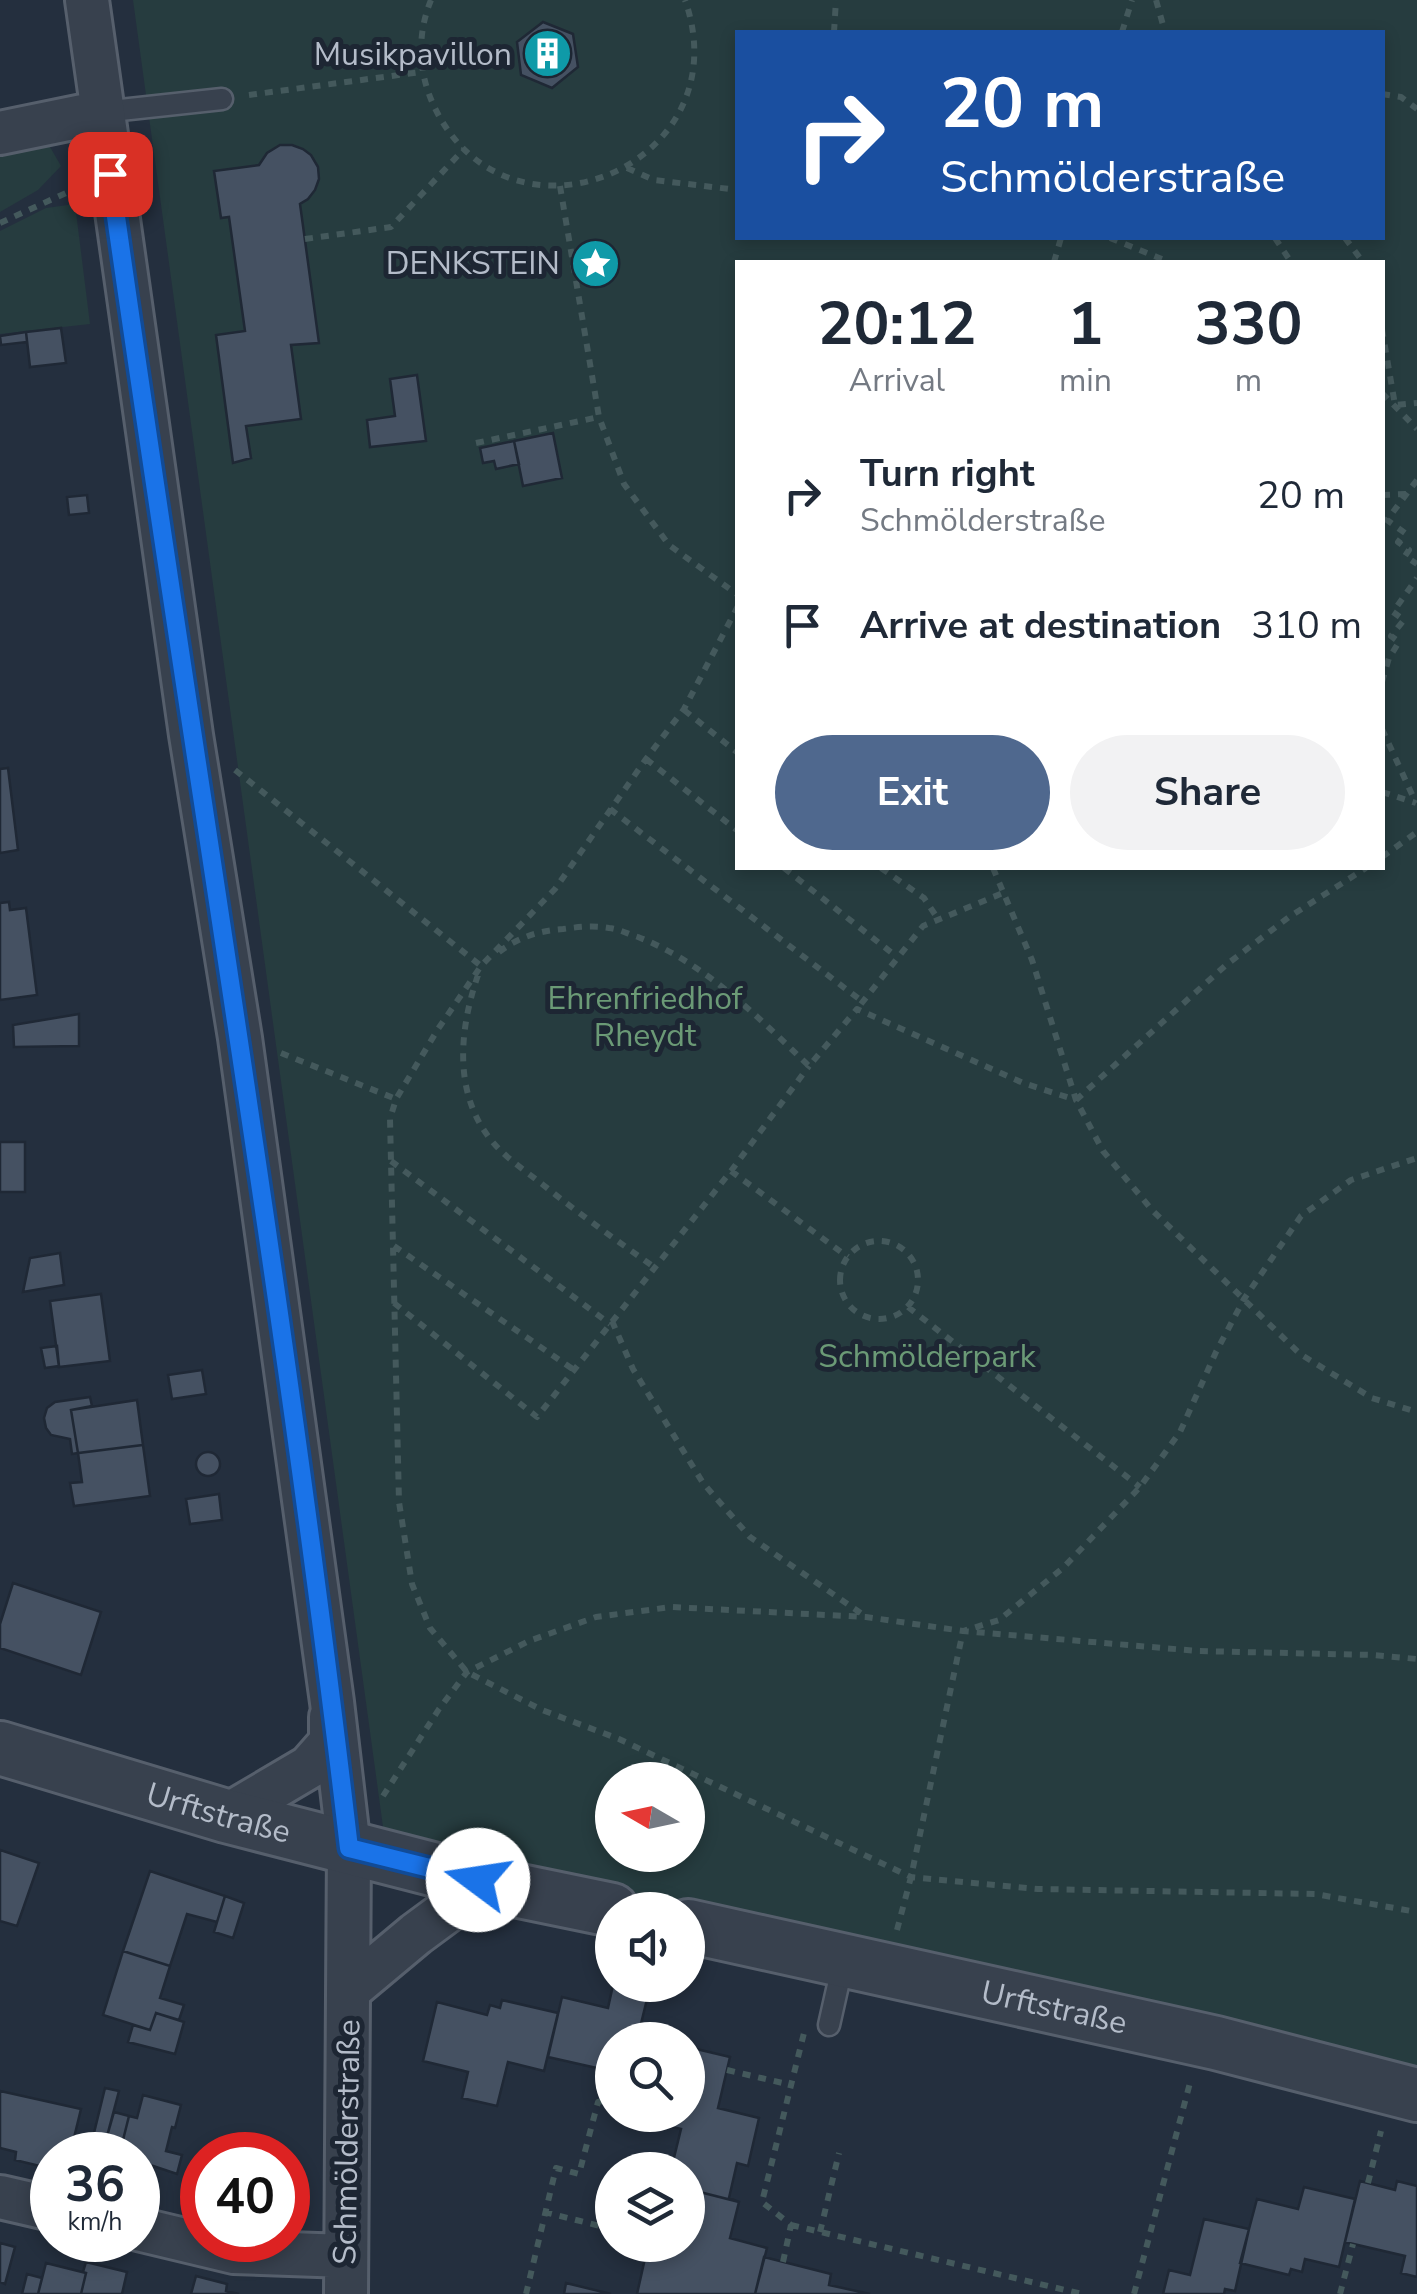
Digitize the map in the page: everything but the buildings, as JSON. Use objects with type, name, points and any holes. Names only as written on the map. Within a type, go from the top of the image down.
[{"type":"street","name":"Schmölderstraße","points":[[87,0],[191,735],[240,1038],[349,1848],[346,2275]]},
{"type":"street","points":[[0,133],[102,112]]},
{"type":"street","name":"Schmölderstraße","points":[[226,1816],[308,1767],[330,1742],[332,1702]]},
{"type":"street","name":"Urftstraße","points":[[0,1748],[226,1816],[595,1906]]},
{"type":"street","name":"Schmölderstraße","points":[[349,1990],[458,1903],[510,1888]]},
{"type":"street","name":"Urftstraße","points":[[705,1930],[1201,2040],[1404,2092]]},
{"type":"street","points":[[0,2196],[30,2204]]},
{"type":"street","points":[[160,2234],[346,2275]]},
{"type":"lane","points":[[102,112],[222,99]]},
{"type":"lane","points":[[829,2025],[866,1965]]},
{"type":"path","points":[[430,0],[424,17],[421,72],[442,122],[464,149],[484,165],[533,184],[560,186],[594,182],[626,168],[659,142],[683,106],[694,66],[693,23],[685,0]]},
{"type":"path","points":[[834,30],[836,0]]},
{"type":"path","points":[[1123,30],[1132,0]]},
{"type":"path","points":[[1156,0],[1164,30]]},
{"type":"path","points":[[222,99],[421,72]]},
{"type":"path","points":[[1385,94],[1401,97],[1417,109]]},
{"type":"path","points":[[305,239],[391,227],[464,149]]},
{"type":"path","points":[[626,168],[654,180],[735,190]]},
{"type":"path","points":[[0,223],[110,174]]},
{"type":"path","points":[[560,186],[599,417],[624,484],[669,545],[735,593]]},
{"type":"path","points":[[1115,240],[1164,260]]},
{"type":"path","points":[[1385,347],[1395,405]]},
{"type":"path","points":[[1385,395],[1417,429]]},
{"type":"path","points":[[1395,405],[1417,403]]},
{"type":"path","points":[[476,443],[599,417]]},
{"type":"path","points":[[1417,480],[1387,520],[1405,532],[1398,542],[1409,550],[1405,556],[1417,564]]},
{"type":"path","points":[[1385,495],[1407,494]]},
{"type":"path","points":[[1386,656],[1399,642],[1392,636],[1404,620],[1393,612],[1417,578]]},
{"type":"path","points":[[735,612],[684,710],[556,890],[481,966],[396,1098],[390,1118],[399,1502],[412,1584],[430,1628],[467,1672],[542,1710],[618,1739],[911,1877],[1038,1889],[1315,1894],[1417,1912]]},
{"type":"path","points":[[684,710],[735,751]]},
{"type":"path","points":[[191,735],[481,966]]},
{"type":"path","points":[[1385,735],[1417,803]]},
{"type":"path","points":[[646,759],[735,829]]},
{"type":"path","points":[[1385,793],[1417,803]]},
{"type":"path","points":[[610,809],[860,1006],[1023,1083],[1076,1100]]},
{"type":"path","points":[[1385,855],[1417,832]]},
{"type":"path","points":[[787,870],[898,957]]},
{"type":"path","points":[[884,870],[924,898],[938,919]]},
{"type":"path","points":[[994,870],[1032,960],[1076,1100],[1104,1151],[1152,1210],[1300,1354],[1372,1398],[1417,1412]]},
{"type":"path","points":[[1076,1100],[1226,965],[1288,917],[1363,870]]},
{"type":"path","points":[[394,1303],[537,1416],[923,926],[1003,892]]},
{"type":"path","points":[[654,1268],[499,1149],[481,1126],[469,1097],[462,1044],[469,1000],[481,966],[516,939],[584,926],[612,928],[657,944],[697,969],[741,1002],[809,1066]]},
{"type":"path","points":[[240,1038],[396,1098]]},
{"type":"path","points":[[964,1632],[999,1620],[1063,1568],[1140,1487],[1180,1432],[1244,1298],[1302,1216],[1351,1180],[1417,1158]]},
{"type":"path","points":[[392,1161],[611,1322],[632,1368],[702,1482],[750,1537],[866,1617]]},
{"type":"path","points":[[731,1170],[848,1257]]},
{"type":"path","points":[[881,1241],[904,1250],[918,1272],[915,1296],[908,1307],[885,1319],[860,1314],[850,1306],[840,1282],[848,1257],[857,1248],[881,1241]]},
{"type":"path","points":[[394,1246],[574,1370]]},
{"type":"path","points":[[908,1307],[1140,1487]]},
{"type":"path","points":[[349,1848],[438,1709],[467,1672],[530,1641],[596,1617],[671,1606],[866,1617],[964,1632],[1198,1652],[1417,1658]]},
{"type":"path","points":[[866,1965],[911,1877],[964,1632]]},
{"type":"path","points":[[807,2019],[762,2202],[792,2225],[1082,2294]]},
{"type":"path","points":[[1134,2294],[1201,2040]]},
{"type":"path","points":[[727,2070],[790,2086]]},
{"type":"path","points":[[1368,2183],[1404,2092]]},
{"type":"path","points":[[526,2294],[556,2168],[580,2174],[595,2114]]},
{"type":"path","points":[[820,2232],[840,2153]]},
{"type":"path","points":[[544,2212],[595,2225]]},
{"type":"path","points":[[783,2262],[792,2225]]},
{"type":"path","points":[[1340,2294],[1353,2244]]},
{"type":"green space","name":"Schmölderpark","points":[[133,0],[1417,0],[1417,2075],[705,1909],[705,1892],[633,1892],[384,1834]]},
{"type":"green space","points":[[46,140],[61,166],[38,190],[0,212],[0,151]]},
{"type":"green space","points":[[75,204],[90,324],[0,334],[0,231],[46,208]]},
{"type":"place","name":"Musikpavillon","points":[[547,54]]},
{"type":"place","name":"DENKSTEIN","points":[[595,263]]},
{"type":"route","points":[[110,174],[191,735],[240,1038],[349,1848],[478,1880]]},
{"type":"park label","name":"Ehrenfriedhof Rheydt","points":[[645,1016]]}]
